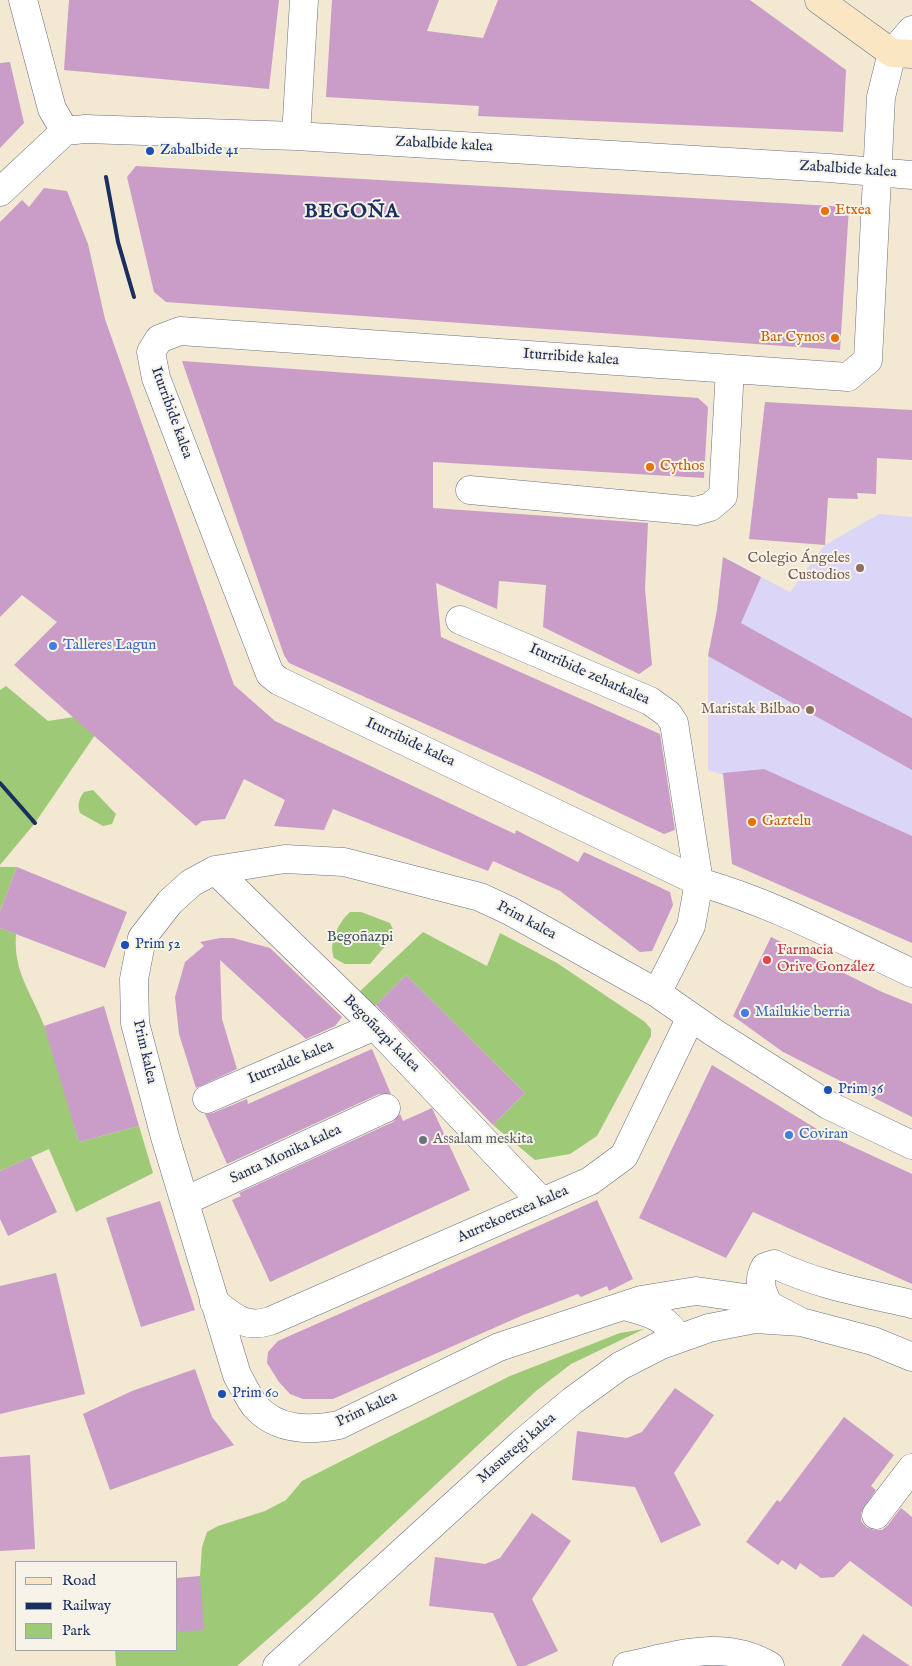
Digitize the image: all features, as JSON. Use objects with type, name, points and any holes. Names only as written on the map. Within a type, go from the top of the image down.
[{"type":"street","points":[[0,192],[65,131],[52,109],[24,0]]},
{"type":"street","points":[[296,136],[304,0]]},
{"type":"street","points":[[819,0],[902,54]]},
{"type":"street","name":"Iturribide kalea","points":[[912,30],[881,97],[868,360],[848,377],[180,331],[159,339],[151,352],[156,378],[270,674],[279,681],[699,882],[783,912],[912,973]]},
{"type":"street","name":"Zabalbide kalea","points":[[65,131],[85,129],[296,136],[829,168],[912,175]]},
{"type":"street","points":[[470,490],[696,511],[710,507],[723,496],[730,369]]},
{"type":"street","name":"Iturribide zeharkalea","points":[[460,620],[650,701],[668,714],[674,723],[699,882]]},
{"type":"street","name":"Prim kalea","points":[[801,1322],[759,1300],[696,1291],[663,1297],[624,1306],[500,1347],[339,1425],[327,1428],[299,1429],[276,1422],[255,1406],[237,1375],[165,1138],[135,1023],[134,979],[142,938],[170,902],[191,883],[215,870],[285,859],[344,862],[480,897],[510,910],[658,993],[691,1017],[828,1105],[912,1145]]},
{"type":"street","name":"Begoñazpi kalea","points":[[215,870],[375,1026],[542,1202]]},
{"type":"street","points":[[658,993],[691,926],[699,882]]},
{"type":"street","name":"Aurrekoetxea kalea","points":[[233,1362],[243,1335],[256,1325],[299,1309],[590,1181],[624,1156],[691,1017]]},
{"type":"street","name":"Iturralde kalea","points":[[207,1099],[375,1026]]},
{"type":"street","name":"Santa Monika kalea","points":[[185,1201],[386,1108]]},
{"type":"street","points":[[768,1304],[762,1291],[760,1276],[765,1267],[774,1264],[796,1275],[846,1290],[912,1304]]},
{"type":"street","points":[[624,1306],[654,1314],[687,1336],[695,1322],[689,1312],[679,1304],[663,1297]]},
{"type":"street","points":[[214,1302],[240,1321],[256,1325]]},
{"type":"street","name":"Masustegi kalea","points":[[277,1666],[515,1449],[572,1401],[620,1366],[709,1328],[755,1319],[801,1322]]},
{"type":"street","points":[[801,1322],[873,1341],[912,1357]]},
{"type":"street","points":[[876,1515],[912,1468]]},
{"type":"street","points":[[630,1666],[689,1652],[718,1649],[762,1661],[770,1666]]},
{"type":"shaded area","name":"Maristak Bilbao","points":[[879,514],[912,517],[912,836],[708,770],[708,656],[717,610],[723,557],[790,592],[825,545]]},
{"type":"green space","points":[[6,686],[48,721],[74,717],[95,735],[35,823],[0,865],[0,690]]},
{"type":"green space","points":[[93,790],[116,814],[112,824],[103,826],[80,813],[79,805],[82,795],[84,792]]},
{"type":"green space","points":[[0,867],[17,867],[0,911]]},
{"type":"green space","name":"Begoñazpi","points":[[350,912],[361,912],[390,923],[394,931],[391,939],[370,964],[345,964],[334,958],[332,945],[336,933],[342,921]]},
{"type":"green space","points":[[0,928],[16,934],[17,960],[20,972],[45,1028],[79,1142],[139,1126],[153,1173],[76,1212],[49,1149],[0,1171]]},
{"type":"green space","points":[[423,932],[487,966],[500,933],[557,963],[645,1022],[651,1029],[651,1036],[597,1136],[570,1154],[535,1160],[493,1125],[525,1093],[406,975],[374,1007],[357,994]]},
{"type":"green space","points":[[644,1329],[571,1364],[536,1391],[311,1601],[237,1666],[116,1666],[115,1651],[178,1651],[178,1627],[200,1576],[202,1547],[207,1532],[218,1526],[265,1511],[286,1500],[302,1481],[510,1376],[620,1333]]},
{"type":"building","points":[[69,0],[279,0],[269,89],[64,70]]},
{"type":"building","points":[[332,0],[439,0],[427,31],[483,38],[498,0],[750,0],[846,70],[843,132],[478,116],[479,106],[326,97]]},
{"type":"building","points":[[10,62],[24,123],[0,148],[0,63]]},
{"type":"building","points":[[136,166],[849,207],[840,350],[166,302],[154,292],[127,177]]},
{"type":"building","points":[[44,188],[67,191],[88,244],[105,319],[234,685],[275,721],[515,834],[516,830],[578,862],[584,852],[670,892],[673,905],[652,951],[640,952],[560,891],[493,861],[488,871],[333,809],[324,830],[274,826],[285,800],[244,779],[225,819],[202,821],[196,826],[14,665],[57,622],[22,595],[0,617],[0,222],[22,200],[29,207]]},
{"type":"building","points":[[182,361],[698,398],[708,407],[704,478],[433,462],[433,508],[648,523],[645,589],[652,665],[639,674],[543,627],[546,585],[499,581],[497,609],[436,583],[441,637],[660,734],[675,830],[664,834],[537,774],[289,663],[284,655]]},
{"type":"building","points":[[765,402],[912,410],[912,460],[877,458],[876,494],[857,493],[858,499],[828,498],[825,545],[749,539]]},
{"type":"building","points":[[723,557],[761,577],[741,623],[912,718],[912,770],[708,656],[717,610]]},
{"type":"building","points":[[764,769],[912,836],[912,943],[732,864],[723,773]]},
{"type":"building","points":[[17,867],[127,912],[105,968],[0,928],[0,911]]},
{"type":"building","points":[[771,937],[882,992],[912,1004],[912,1117],[783,1052],[733,1016]]},
{"type":"building","points":[[220,938],[233,938],[270,948],[342,1017],[335,1026],[306,1039],[220,960],[222,1019],[237,1069],[196,1088],[179,1034],[175,997],[185,962],[204,946],[200,942]]},
{"type":"building","points":[[406,975],[525,1093],[493,1125],[376,1005]]},
{"type":"building","points":[[104,1006],[139,1126],[79,1142],[44,1026]]},
{"type":"building","points":[[372,1049],[391,1094],[379,1094],[227,1164],[205,1114],[213,1113],[247,1099],[248,1104]]},
{"type":"building","points":[[712,1065],[825,1134],[912,1174],[912,1284],[753,1212],[726,1258],[639,1218]]},
{"type":"building","points":[[432,1108],[470,1190],[270,1282],[232,1200],[241,1196],[239,1193],[393,1122],[400,1114],[403,1121]]},
{"type":"building","points":[[31,1157],[57,1212],[8,1236],[0,1219],[0,1171]]},
{"type":"building","points":[[597,1200],[633,1279],[609,1291],[607,1286],[581,1297],[578,1294],[521,1316],[333,1399],[303,1399],[290,1394],[279,1382],[267,1363],[268,1352],[278,1341]]},
{"type":"building","points":[[160,1201],[195,1310],[141,1327],[106,1218]]},
{"type":"building","points":[[56,1273],[85,1394],[0,1414],[0,1286]]},
{"type":"building","points":[[195,1369],[212,1417],[234,1445],[110,1490],[83,1414],[132,1391]]},
{"type":"building","points":[[675,1388],[714,1415],[674,1473],[701,1525],[661,1543],[635,1487],[572,1480],[577,1431],[627,1438],[642,1432]]},
{"type":"building","points":[[844,1417],[894,1455],[871,1486],[876,1490],[861,1513],[861,1521],[866,1527],[882,1530],[901,1508],[912,1517],[912,1607],[850,1561],[834,1577],[821,1578],[800,1563],[796,1570],[782,1560],[778,1565],[746,1542],[777,1500],[780,1502]]},
{"type":"building","points":[[30,1455],[35,1549],[0,1551],[0,1457]]},
{"type":"building","points":[[532,1513],[571,1541],[532,1599],[558,1651],[525,1666],[517,1666],[493,1613],[429,1606],[435,1557],[485,1564],[500,1558]]},
{"type":"building","points":[[200,1576],[204,1630],[178,1632],[178,1578]]},
{"type":"building","points":[[863,1634],[910,1666],[841,1666]]},
{"type":"railway","points":[[106,177],[118,242],[134,297]]},
{"type":"railway","points":[[0,783],[35,823],[33,821]]},
{"type":"place","name":"Zabalbide 41","points":[[150,151]]},
{"type":"place","name":"Etxea","points":[[825,211]]},
{"type":"place","name":"Bar Cynos","points":[[835,338]]},
{"type":"place","name":"Cythos","points":[[650,467]]},
{"type":"place","name":"Colegio Ángeles Custodios","points":[[860,568]]},
{"type":"place","name":"Talleres Lagun","points":[[53,646]]},
{"type":"place","name":"Maristak Bilbao","points":[[810,710]]},
{"type":"place","name":"Gaztelu","points":[[752,822]]},
{"type":"place","name":"Prim 52","points":[[125,945]]},
{"type":"place","name":"Farmacia Orive González","points":[[767,960]]},
{"type":"place","name":"Mailukie berria","points":[[745,1013]]},
{"type":"place","name":"Prim 36","points":[[828,1090]]},
{"type":"place","name":"Coviran","points":[[789,1135]]},
{"type":"place","name":"Assalam meskita","points":[[423,1140]]},
{"type":"place","name":"Prim 60","points":[[222,1394]]},
{"type":"district","name":"BEGOÑA","points":[[352,213]]}]
